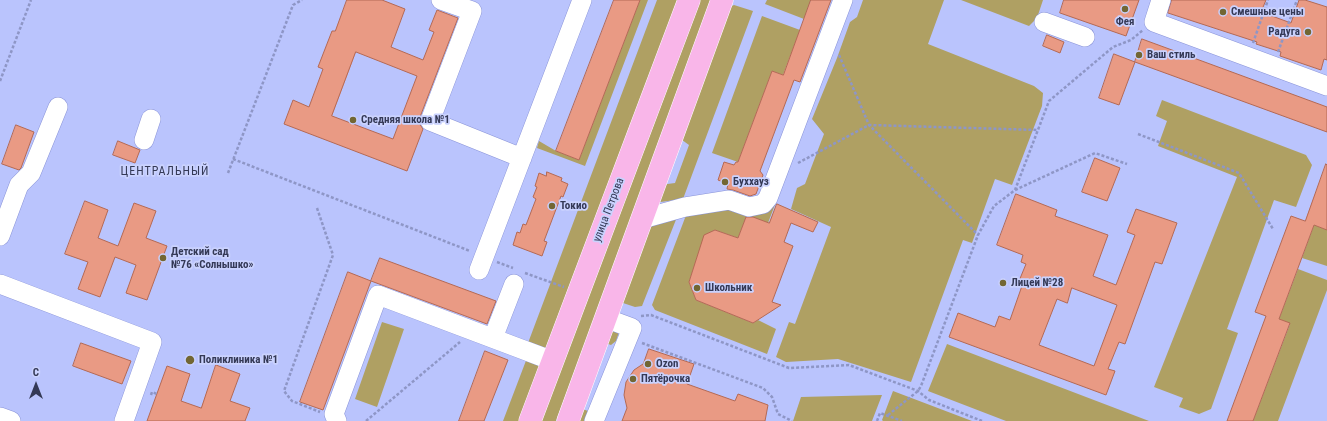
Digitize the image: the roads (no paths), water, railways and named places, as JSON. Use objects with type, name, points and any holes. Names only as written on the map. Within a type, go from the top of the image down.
[{"type":"main road","name":"улица Петрова","points":[[530,421],[689,0]]},
{"type":"main road","points":[[568,421],[722,0]]},
{"type":"lane","points":[[441,0],[472,11],[430,122],[522,158]]},
{"type":"lane","points":[[481,263],[582,0]]},
{"type":"lane","points":[[642,219],[685,207],[729,200],[749,207],[764,204],[777,175],[843,0]]},
{"type":"lane","points":[[1161,0],[1154,22],[1327,86]]},
{"type":"lane","points":[[1044,22],[1085,37]]},
{"type":"lane","points":[[0,236],[19,185],[31,173],[58,107]]},
{"type":"lane","points":[[144,140],[151,119]]},
{"type":"lane","points":[[0,284],[152,342],[124,421]]},
{"type":"lane","points":[[493,338],[514,284]]},
{"type":"lane","points":[[336,420],[334,414],[378,295],[553,361]]},
{"type":"lane","points":[[594,421],[632,328],[605,318]]},
{"type":"lane","points":[[0,417],[11,421]]},
{"type":"place","name":"Фея","points":[[1125,9]]},
{"type":"place","name":"Смешные цены","points":[[1223,12]]},
{"type":"place","name":"Радуга","points":[[1308,32]]},
{"type":"place","name":"Ваш стиль","points":[[1139,55]]},
{"type":"place","name":"Средняя школа №1","points":[[353,120]]},
{"type":"place","name":"Буххауз","points":[[725,182]]},
{"type":"place","name":"Токио","points":[[552,206]]},
{"type":"place","name":"Детский сад №76 «Солнышко»","points":[[163,258]]},
{"type":"place","name":"Лицей №28","points":[[1003,283]]},
{"type":"place","name":"Школьник","points":[[697,288]]},
{"type":"place","name":"Поликлиника №1","points":[[190,360]]},
{"type":"place","name":"Ozon","points":[[648,364]]},
{"type":"place","name":"Пятёрочка","points":[[633,379]]},
{"type":"district","name":"ЦЕНТРАЛЬНЫЙ","points":[[165,172]]}]
